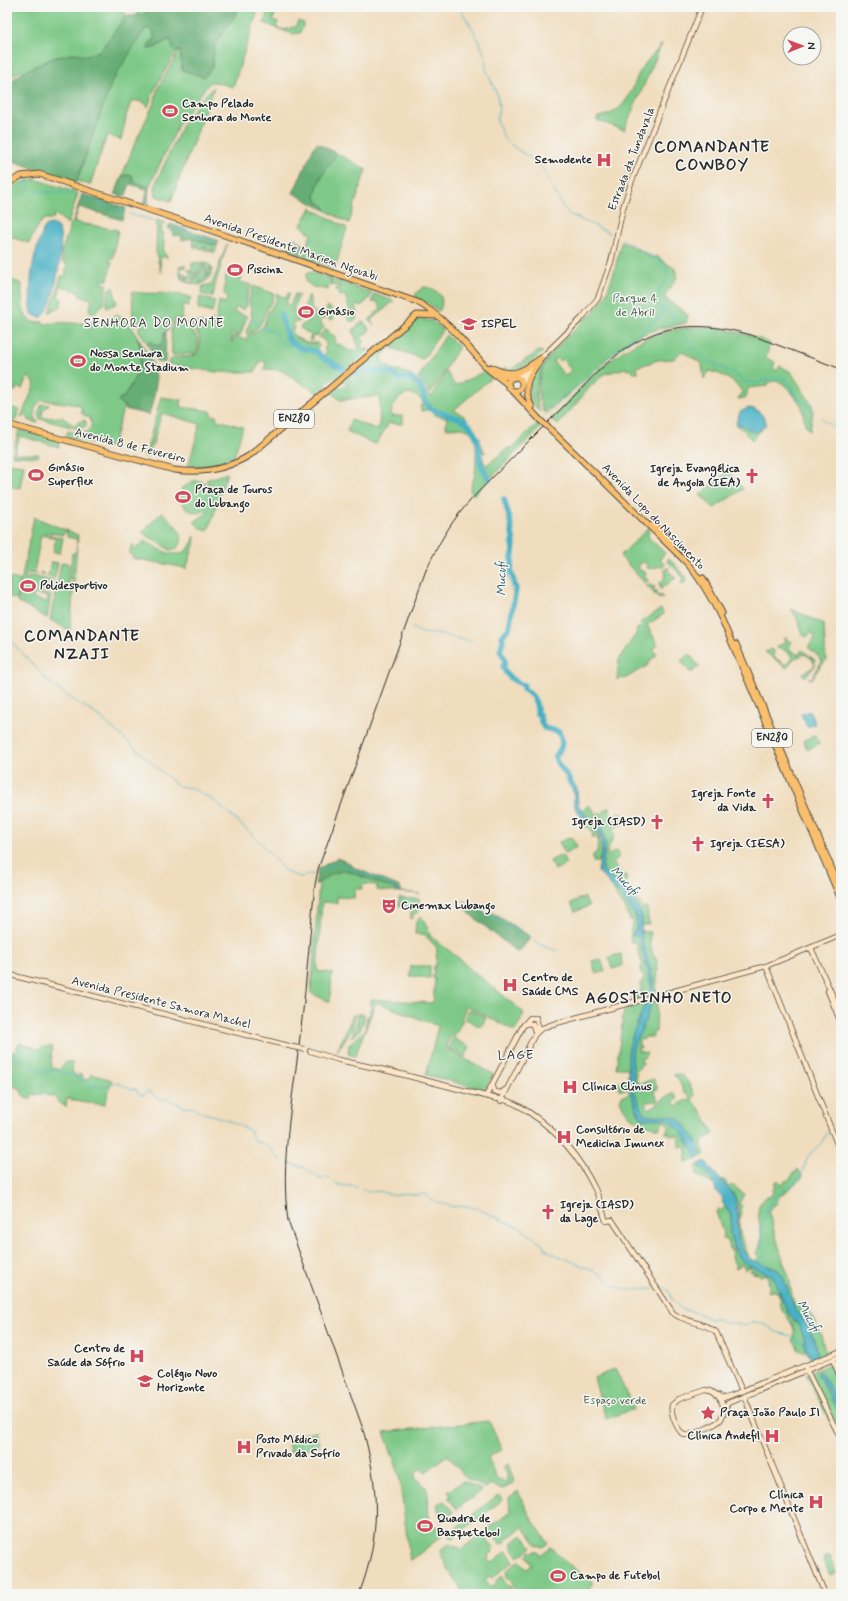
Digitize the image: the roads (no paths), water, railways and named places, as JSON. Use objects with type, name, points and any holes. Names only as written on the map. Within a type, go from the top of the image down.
[{"type":"main road","name":"Estrada da Tundavala","points":[[514,377],[524,374],[532,367],[582,318],[598,298],[611,262],[623,208],[639,162],[702,7]]},
{"type":"main road","name":"Avenida Presidente Marien Ngouabi","points":[[7,184],[21,176],[39,174],[208,229],[417,302],[436,316],[492,373],[508,386]]},
{"type":"main road","name":"Avenida 8 de Fevereiro","points":[[8,426],[174,470],[198,472],[220,469],[234,464],[250,455],[417,315],[436,316]]},
{"type":"main road","points":[[471,350],[503,376],[514,377],[519,378],[522,385],[520,390],[513,391],[508,386],[509,380],[514,377]]},
{"type":"main road","points":[[491,367],[504,373],[515,373],[524,370],[541,358]]},
{"type":"main road","points":[[532,407],[527,396],[526,385],[532,371],[541,358]]},
{"type":"main road","name":"Estrada da Tundavala","points":[[522,385],[532,367]]},
{"type":"main road","name":"Avenida Lopo do Nascimento","points":[[522,385],[526,399],[543,420]]},
{"type":"main road","name":"Avenida Lopo do Nascimento","points":[[513,391],[681,558],[695,573],[706,590],[723,622],[841,900]]},
{"type":"main road","name":"Avenida Lopo do Nascimento","points":[[551,428],[667,538],[697,570],[709,587],[729,627],[841,890]]},
{"type":"main road","points":[[535,1034],[542,1028],[553,1024],[766,966],[841,936]]},
{"type":"main road","points":[[811,948],[841,1023]]},
{"type":"main road","points":[[766,966],[841,1154]]},
{"type":"main road","name":"Avenida Presidente Samora Machel","points":[[7,974],[365,1064],[501,1100],[519,1106],[528,1111],[544,1122],[575,1155],[596,1190],[606,1221],[612,1220],[673,1313],[682,1318],[707,1325],[716,1332],[743,1394]]},
{"type":"main road","points":[[826,984],[841,1014]]},
{"type":"main road","points":[[486,1096],[523,1026],[530,1018],[536,1018],[543,1023],[553,1024]]},
{"type":"main road","points":[[501,1100],[535,1034],[538,1025],[536,1018]]},
{"type":"main road","points":[[523,1026],[529,1023],[533,1025],[535,1034]]},
{"type":"main road","points":[[493,1082],[492,1087],[495,1092],[501,1093],[506,1088]]},
{"type":"main road","points":[[743,1394],[723,1398],[714,1392],[706,1390],[680,1399],[672,1405],[672,1411],[680,1432],[686,1436],[716,1423],[721,1419],[726,1404],[743,1394],[821,1362],[841,1351]]},
{"type":"main road","points":[[821,1362],[833,1360],[841,1356]]},
{"type":"main road","points":[[833,1360],[841,1379]]},
{"type":"main road","points":[[808,1367],[841,1439]]},
{"type":"main road","points":[[714,1392],[722,1402],[723,1414]]},
{"type":"main road","points":[[743,1394],[825,1594]]},
{"type":"water","points":[[52,224],[59,229],[61,248],[51,302],[46,312],[42,317],[40,317],[34,315],[30,309],[32,273],[35,255],[43,230],[47,225]]},
{"type":"water","points":[[748,408],[759,412],[766,422],[765,426],[755,433],[742,425],[737,425],[736,423],[740,412]]},
{"type":"water","points":[[810,711],[815,724],[807,727],[801,714]]},
{"type":"water","points":[[571,781],[577,788],[578,805],[581,810],[587,816],[600,823],[606,846],[602,866],[603,871],[624,889],[641,913],[641,933],[653,980],[654,994],[649,996],[651,985],[639,937],[632,935],[631,933],[636,930],[637,918],[622,896],[598,872],[602,850],[600,836],[595,826],[576,810],[574,793],[568,784]]},
{"type":"water","points":[[652,1001],[643,1027],[634,1044],[632,1055],[635,1092],[643,1113],[647,1116],[666,1115],[675,1117],[682,1122],[695,1139],[702,1156],[697,1159],[680,1130],[675,1125],[666,1119],[643,1119],[635,1106],[628,1069],[628,1053],[633,1034],[645,1003]]},
{"type":"water","points":[[705,1161],[735,1198],[738,1219],[738,1239],[744,1253],[750,1259],[778,1270],[783,1276],[795,1310],[802,1317],[815,1340],[818,1357],[812,1360],[806,1349],[804,1337],[798,1324],[787,1311],[773,1276],[746,1264],[738,1257],[732,1243],[730,1233],[731,1215],[722,1202],[723,1198],[716,1192],[711,1178],[700,1167],[699,1164]]},
{"type":"water","points":[[820,1371],[841,1407],[841,1416],[817,1373]]},
{"type":"waterway","points":[[459,7],[474,31],[485,55],[486,69],[497,94],[499,107],[497,121],[505,140],[538,162],[546,174],[561,204],[569,214],[610,233]]},
{"type":"waterway","points":[[26,181],[29,189]]},
{"type":"waterway","points":[[34,191],[74,194]]},
{"type":"waterway","points":[[82,196],[124,213]]},
{"type":"waterway","points":[[129,214],[155,221]]},
{"type":"waterway","points":[[173,227],[217,242]]},
{"type":"waterway","points":[[622,239],[665,264],[667,273],[670,276],[660,290],[655,300],[655,305],[666,309],[675,320]]},
{"type":"waterway","points":[[244,307],[247,296]]},
{"type":"waterway","points":[[545,415],[609,357],[659,317],[662,313],[661,307]]},
{"type":"waterway","name":"Mucufi","points":[[281,314],[288,338],[291,342],[302,349],[317,352],[322,357],[345,370]]},
{"type":"waterway","points":[[251,319],[259,326]]},
{"type":"waterway","points":[[261,328],[275,332],[279,341],[284,346],[298,345]]},
{"type":"waterway","points":[[683,334],[693,348],[707,360],[731,372],[746,382],[757,383],[773,378],[785,379],[797,397],[814,412]]},
{"type":"waterway","name":"Mucufi","points":[[353,372],[366,370],[379,371],[392,373],[400,379],[408,378],[415,381],[421,387],[426,403],[430,409],[465,421],[471,427],[478,440],[481,466],[489,478]]},
{"type":"waterway","points":[[821,418],[841,432]]},
{"type":"waterway","name":"Mucufi","points":[[504,499],[510,520],[514,544],[511,572],[516,589],[509,628],[502,636],[503,640],[500,651],[503,655],[505,663],[503,667],[511,678],[524,685],[523,688],[530,693],[537,706],[537,714],[540,715],[544,728],[559,732],[562,745],[555,757],[557,763],[574,788]]},
{"type":"waterway","name":"Mucufi","points":[[510,541],[511,551],[507,578],[512,585],[511,588],[515,597]]},
{"type":"waterway","points":[[412,628],[424,633],[438,634],[471,641]]},
{"type":"waterway","points":[[7,637],[54,687],[100,717],[178,786],[192,788],[216,802],[256,838],[286,872],[300,877],[313,874]]},
{"type":"waterway","points":[[322,871],[339,863],[401,890]]},
{"type":"waterway","points":[[464,901],[530,938]]},
{"type":"waterway","points":[[534,941],[557,951]]},
{"type":"waterway","points":[[7,1055],[17,1057],[23,1063],[39,1071],[47,1072],[53,1070],[72,1075],[89,1086],[106,1086],[114,1083],[120,1084],[131,1089],[136,1089],[140,1095],[143,1095],[148,1091],[156,1098],[170,1100],[185,1107],[193,1108],[228,1120],[249,1130],[255,1141],[268,1146],[282,1161]]},
{"type":"waterway","points":[[841,1065],[838,1079],[841,1090]]},
{"type":"waterway","points":[[834,1123],[838,1122],[841,1117]]},
{"type":"waterway","points":[[765,1266],[763,1229],[766,1211],[776,1196],[800,1177],[809,1155],[822,1142],[828,1131]]},
{"type":"waterway","points":[[288,1163],[304,1167],[319,1179],[329,1178],[339,1185],[357,1187]]},
{"type":"waterway","points":[[362,1189],[368,1192],[379,1191],[395,1196],[404,1193],[417,1195],[426,1194],[429,1199],[454,1207],[466,1206],[478,1209],[520,1228],[542,1243],[545,1249],[602,1275],[614,1286],[629,1290],[654,1289]]},
{"type":"waterway","points":[[660,1289],[665,1288],[669,1291],[673,1301],[682,1309],[700,1314],[710,1319],[718,1319],[723,1323],[734,1323],[745,1326],[751,1323],[763,1323],[776,1332],[791,1336],[804,1344]]},
{"type":"railway","points":[[359,1594],[372,1551],[375,1531],[376,1510],[372,1469],[362,1426],[288,1221],[285,1177],[286,1155],[290,1111],[304,1005],[315,885],[318,869],[426,570],[449,528],[473,497],[604,366],[622,351],[642,339],[665,330],[677,328],[702,327],[727,329],[751,335],[841,369]]},
{"type":"place","name":"Campo Pelado Senhora do Monte","points":[[170,111]]},
{"type":"place","name":"Semodente","points":[[604,160]]},
{"type":"place","name":"Piscina","points":[[235,270]]},
{"type":"place","name":"Ginásio","points":[[306,312]]},
{"type":"place","name":"ISPEL","points":[[469,324]]},
{"type":"place","name":"Nossa Senhora do Monte Stadium","points":[[78,361]]},
{"type":"place","name":"Ginásio Superflex","points":[[36,475]]},
{"type":"place","name":"Igreja Evangélica de Angola (IEA)","points":[[752,476]]},
{"type":"place","name":"Praça de Touros do Lubango","points":[[183,497]]},
{"type":"place","name":"Polidesportivo","points":[[28,586]]},
{"type":"place","name":"Igreja Fonte da Vida","points":[[768,801]]},
{"type":"place","name":"Igreja (IASD)","points":[[657,822]]},
{"type":"place","name":"Igreja (IESA)","points":[[698,844]]},
{"type":"place","name":"Cinemax Lubango","points":[[389,906]]},
{"type":"place","name":"Centro de Saúde CMS","points":[[510,985]]},
{"type":"place","name":"Clínica Clinus","points":[[570,1087]]},
{"type":"place","name":"Consultório de Medicina Imunex","points":[[564,1137]]},
{"type":"place","name":"Igreja (IASD) da Lage","points":[[548,1212]]},
{"type":"place","name":"Centro de Saúde da Sófrio","points":[[137,1356]]},
{"type":"place","name":"Colégio Novo Horizonte","points":[[145,1381]]},
{"type":"place","name":"Praça João Paulo II","points":[[708,1413]]},
{"type":"place","name":"Clínica Andefil","points":[[772,1436]]},
{"type":"place","name":"Posto Médico Privado da Sofrio","points":[[244,1447]]},
{"type":"place","name":"Clínica Corpo e Mente","points":[[816,1502]]},
{"type":"place","name":"Quadra de Basquetebol","points":[[425,1526]]},
{"type":"place","name":"Campo de Futebol","points":[[558,1576]]},
{"type":"district","name":"COMANDANTE COWBOY","points":[[712,156]]},
{"type":"district","name":"SENHORA DO MONTE","points":[[154,323]]},
{"type":"district","name":"COMANDANTE NZAJI","points":[[82,645]]},
{"type":"district","name":"AGOSTINHO NETO","points":[[659,998]]},
{"type":"district","name":"LAGE","points":[[516,1055]]},
{"type":"park label","name":"Parque 4 de Abril","points":[[635,306]]},
{"type":"park label","name":"Espaço verde","points":[[615,1401]]}]
